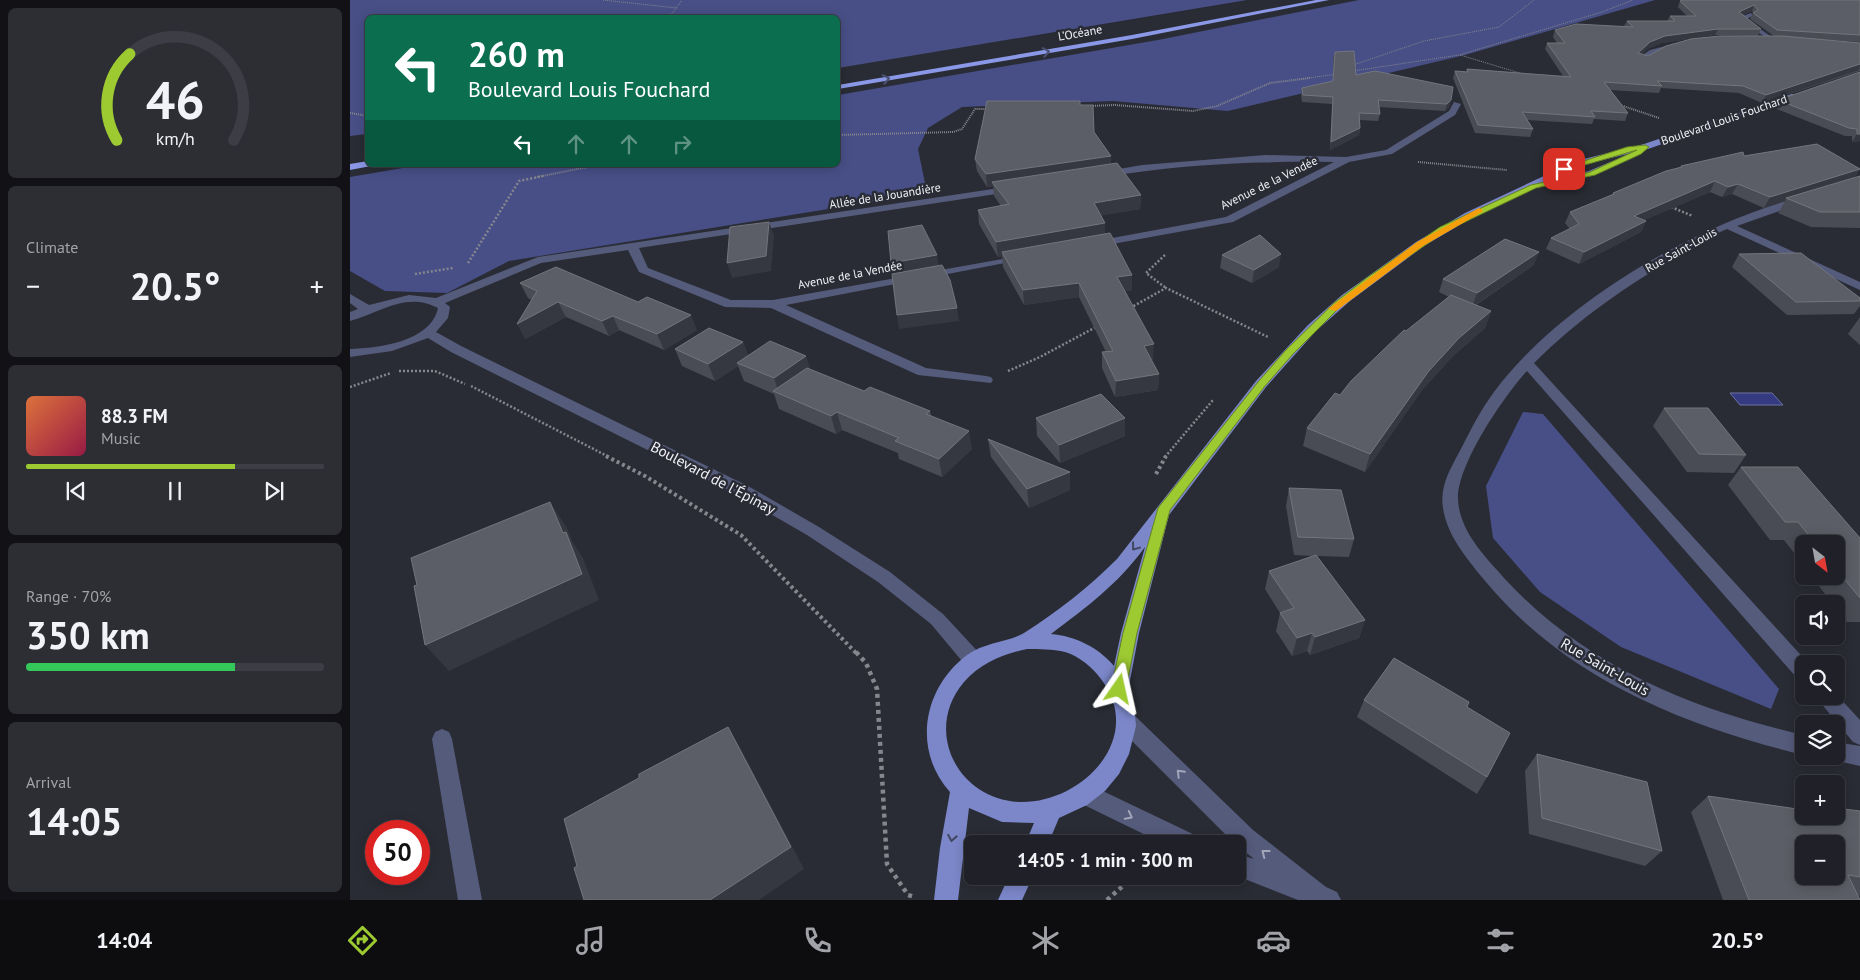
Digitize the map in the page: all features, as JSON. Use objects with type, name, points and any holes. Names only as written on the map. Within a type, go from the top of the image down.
[{"type":"highway","name":"L’Océane","points":[[857,75],[1291,0]]},
{"type":"highway","name":"L’Océane","points":[[840,87],[1141,35],[1326,0]]},
{"type":"highway","points":[[350,157],[365,154]]},
{"type":"highway","points":[[350,167],[365,164]]},
{"type":"main road","name":"Boulevard Louis Fouchard","points":[[1027,641],[1098,589],[1122,564],[1261,384],[1329,312],[1371,278],[1443,229],[1534,186],[1592,173],[1638,153],[1645,147],[1807,92]]},
{"type":"main road","name":"Boulevard Louis Fouchard","points":[[1119,689],[1130,633],[1164,508]]},
{"type":"main road","points":[[1027,641],[1050,641],[1072,646],[1091,656],[1108,671],[1119,689],[1124,704],[1126,721],[1123,741],[1116,761],[1103,779],[1086,794],[1069,804],[1051,810],[1026,813],[1002,811],[980,803],[961,790],[948,776],[940,760],[936,742],[936,724],[940,706],[948,689],[974,661],[999,647],[1027,641]]},
{"type":"main road","points":[[946,900],[951,848],[961,790]]},
{"type":"main road","points":[[1040,835],[1051,810]]},
{"type":"main road","points":[[1010,900],[1017,885]]},
{"type":"street","points":[[1751,15],[1741,18],[1774,42]]},
{"type":"street","points":[[1757,41],[1782,42]]},
{"type":"street","points":[[1641,59],[1652,51],[1689,43]]},
{"type":"street","points":[[1092,176],[1142,168],[1265,158],[1346,160],[1388,152],[1452,113],[1457,104]]},
{"type":"street","name":"Avenue de la Vendée","points":[[1080,247],[1229,220],[1346,160]]},
{"type":"street","name":"Allée de la Jouandière","points":[[437,302],[538,260],[1023,187]]},
{"type":"street","name":"Rue Saint-Louis","points":[[1795,743],[1775,740],[1708,719],[1634,686],[1575,653],[1532,620],[1492,580],[1468,548],[1455,521],[1450,501],[1452,480],[1503,389],[1552,336],[1649,267],[1725,227],[1811,196]]},
{"type":"street","points":[[1725,227],[1860,286]]},
{"type":"street","name":"Avenue de la Vendée","points":[[632,246],[642,270],[730,304],[773,304],[1031,255]]},
{"type":"street","points":[[350,298],[367,310]]},
{"type":"street","points":[[350,317],[391,302],[414,299],[437,302],[444,307],[445,314],[439,323],[427,332],[390,348],[350,353]]},
{"type":"street","points":[[773,304],[923,372],[986,380]]},
{"type":"street","name":"Boulevard de l'Épinay","points":[[427,332],[456,349],[742,490],[813,531],[884,576],[937,619],[974,661]]},
{"type":"street","points":[[1527,363],[1795,662]]},
{"type":"street","points":[[1833,705],[1860,735]]},
{"type":"street","points":[[1126,721],[1245,838],[1323,897]]},
{"type":"street","points":[[442,739],[470,900]]},
{"type":"street","points":[[1845,754],[1860,756]]},
{"type":"street","points":[[1086,794],[1170,835]]},
{"type":"street","points":[[1246,868],[1323,897]]},
{"type":"path","points":[[603,0],[677,8]]},
{"type":"path","points":[[665,15],[672,14],[682,0]]},
{"type":"path","points":[[1352,66],[1424,41],[1487,31],[1499,27],[1534,0]]},
{"type":"path","points":[[1353,71],[1459,55],[1602,12],[1633,0]]},
{"type":"path","points":[[1459,55],[1525,75]]},
{"type":"path","points":[[1087,106],[1115,105],[1193,111],[1218,106],[1270,83],[1334,74],[1343,71]]},
{"type":"path","points":[[1614,103],[1667,120]]},
{"type":"path","points":[[840,135],[953,132],[962,129],[975,109],[994,109]]},
{"type":"path","points":[[350,113],[365,116]]},
{"type":"path","points":[[1388,152],[1410,161],[1508,170]]},
{"type":"path","points":[[466,266],[519,181],[588,167]]},
{"type":"path","points":[[1666,204],[1725,227]]},
{"type":"path","points":[[1169,231],[1165,257],[1146,273],[1166,288],[1268,337]]},
{"type":"path","points":[[408,276],[456,268]]},
{"type":"path","points":[[1124,311],[1166,288]]},
{"type":"path","points":[[986,380],[1040,358],[1099,325]]},
{"type":"path","points":[[350,387],[396,372],[435,371],[468,385],[644,476],[741,535],[866,663],[877,689],[887,864],[908,895],[916,898]]},
{"type":"path","points":[[1107,900],[1124,885]]},
{"type":"shaded area","points":[[350,0],[1247,0],[840,68],[840,15],[365,15],[365,134],[350,136]]},
{"type":"shaded area","points":[[1359,0],[1655,0],[1465,55],[1228,111],[1113,101],[962,107],[928,128],[918,149],[927,193],[509,261],[447,293],[385,291],[350,271],[350,177],[408,167],[840,167],[840,95],[1158,40]]},
{"type":"shaded area","points":[[1730,393],[1772,393],[1783,405],[1740,405]]},
{"type":"shaded area","points":[[1523,412],[1543,414],[1779,689],[1771,709],[1621,647],[1540,592],[1493,538],[1486,486]]},
{"type":"building","points":[[1860,0],[1860,35],[1777,30],[1753,13],[1758,10],[1754,5],[1739,12],[1761,29],[1718,29],[1665,36],[1650,42],[1638,53],[1648,56],[1666,46],[1691,39],[1720,36],[1783,36],[1860,43],[1860,64],[1766,95],[1743,86],[1657,81],[1662,86],[1604,82],[1628,113],[1591,111],[1595,117],[1522,112],[1533,129],[1478,125],[1455,71],[1468,72],[1467,69],[1571,77],[1547,43],[1565,43],[1555,30],[1576,24],[1633,27],[1627,21],[1675,21],[1670,16],[1696,16],[1680,1]]},
{"type":"building","points":[[1354,51],[1356,75],[1375,71],[1453,87],[1451,100],[1447,104],[1378,100],[1380,114],[1359,113],[1360,128],[1331,142],[1333,97],[1303,95],[1302,88],[1333,81],[1335,52]]},
{"type":"building","points":[[1860,72],[1860,134],[1857,134],[1857,129],[1849,128],[1778,100]]},
{"type":"building","points":[[987,101],[1080,101],[1080,105],[1093,105],[1094,132],[1111,156],[986,174],[975,159]]},
{"type":"building","points":[[1817,144],[1860,169],[1770,197],[1738,184],[1728,187],[1715,181],[1634,216],[1646,221],[1584,252],[1551,238],[1579,224],[1570,212],[1666,171],[1743,152],[1744,156]]},
{"type":"building","points":[[1117,163],[1141,195],[1094,203],[1105,223],[996,242],[978,210],[1009,204],[992,182]]},
{"type":"building","points":[[1860,176],[1860,212],[1820,212],[1786,198]]},
{"type":"building","points":[[769,222],[766,256],[727,263],[730,227]]},
{"type":"building","points":[[922,225],[937,255],[891,263],[888,231]]},
{"type":"building","points":[[1110,233],[1132,275],[1117,277],[1154,344],[1144,346],[1159,374],[1116,381],[1102,352],[1113,351],[1079,283],[1023,290],[1002,252]]},
{"type":"building","points":[[1260,235],[1281,254],[1254,270],[1222,255]]},
{"type":"building","points":[[1505,239],[1539,252],[1477,293],[1443,279]]},
{"type":"building","points":[[1801,253],[1860,298],[1860,301],[1796,302],[1739,254]]},
{"type":"building","points":[[942,265],[950,280],[957,308],[897,315],[892,274]]},
{"type":"building","points":[[556,267],[638,302],[647,297],[691,315],[657,334],[613,316],[602,321],[558,302],[517,324],[537,291],[520,283]]},
{"type":"building","points":[[1451,295],[1491,311],[1459,338],[1428,372],[1370,454],[1307,428],[1335,393],[1340,395],[1351,381],[1404,330],[1406,331]]},
{"type":"building","points":[[709,328],[743,342],[708,364],[675,349]]},
{"type":"building","points":[[770,341],[806,356],[774,378],[737,363]]},
{"type":"building","points":[[807,368],[864,391],[870,387],[930,411],[926,414],[969,431],[939,459],[895,441],[899,438],[837,412],[831,416],[773,391]]},
{"type":"building","points":[[1101,394],[1125,418],[1059,445],[1036,418]]},
{"type":"building","points":[[1664,408],[1708,408],[1746,455],[1699,454]]},
{"type":"building","points":[[988,439],[1070,472],[1027,489]]},
{"type":"building","points":[[1741,467],[1798,467],[1860,538],[1860,598],[1845,580],[1845,535],[1809,535],[1798,522],[1785,522]]},
{"type":"building","points":[[1289,488],[1341,490],[1354,539],[1298,537]]},
{"type":"building","points":[[550,502],[563,533],[566,532],[582,574],[425,645],[414,586],[417,585],[411,558]]},
{"type":"building","points":[[1316,555],[1365,620],[1315,637],[1312,633],[1297,638],[1280,613],[1294,608],[1269,571]]},
{"type":"building","points":[[1394,658],[1469,702],[1467,707],[1510,733],[1487,777],[1364,700]]},
{"type":"building","points":[[728,727],[791,847],[710,900],[584,900],[574,868],[577,866],[564,819],[639,778],[639,774]]},
{"type":"building","points":[[1537,754],[1647,782],[1662,851],[1542,818]]},
{"type":"building","points":[[1708,796],[1795,809],[1795,825],[1845,825],[1845,809],[1860,811],[1860,877],[1848,875],[1860,900],[1749,900]]},
{"type":"slow traffic","points":[[1332,309],[1371,278],[1420,244],[1443,229],[1479,210]]},
{"type":"route","points":[[1119,689],[1130,633],[1164,508],[1204,460],[1261,384],[1312,328],[1337,305],[1371,278],[1443,229],[1469,215],[1534,186],[1592,173],[1638,153],[1645,147],[1630,149],[1582,162],[1564,169]]}]
